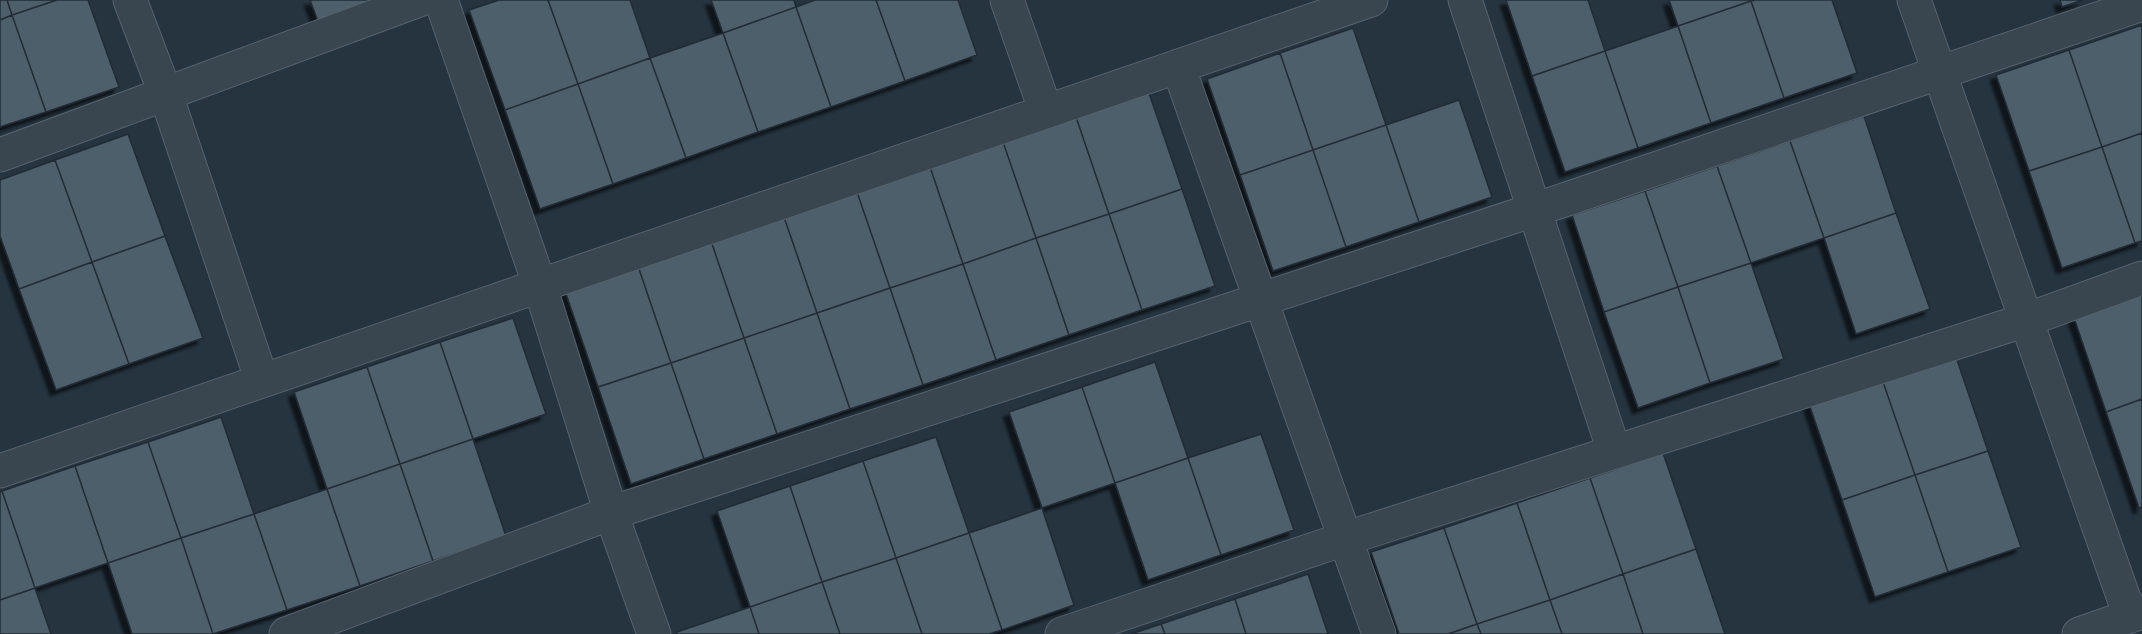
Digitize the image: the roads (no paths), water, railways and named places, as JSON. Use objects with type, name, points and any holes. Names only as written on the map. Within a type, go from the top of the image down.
[{"type":"street","points":[[130,0],[166,95],[262,381]]},
{"type":"street","points":[[0,155],[419,0]]},
{"type":"street","points":[[441,0],[540,286],[611,513],[654,634]]},
{"type":"street","points":[[1007,0],[1046,112]]},
{"type":"street","points":[[0,471],[1178,66],[1298,12],[1371,0]]},
{"type":"street","points":[[1465,0],[1614,451]]},
{"type":"street","points":[[1914,0],[2026,320],[2136,614],[2079,634]]},
{"type":"street","points":[[286,634],[365,621],[611,513],[1534,210],[2142,4]]},
{"type":"street","points":[[1178,66],[1379,634]]},
{"type":"street","points":[[1062,634],[1614,451],[2026,320],[2142,278]]}]
